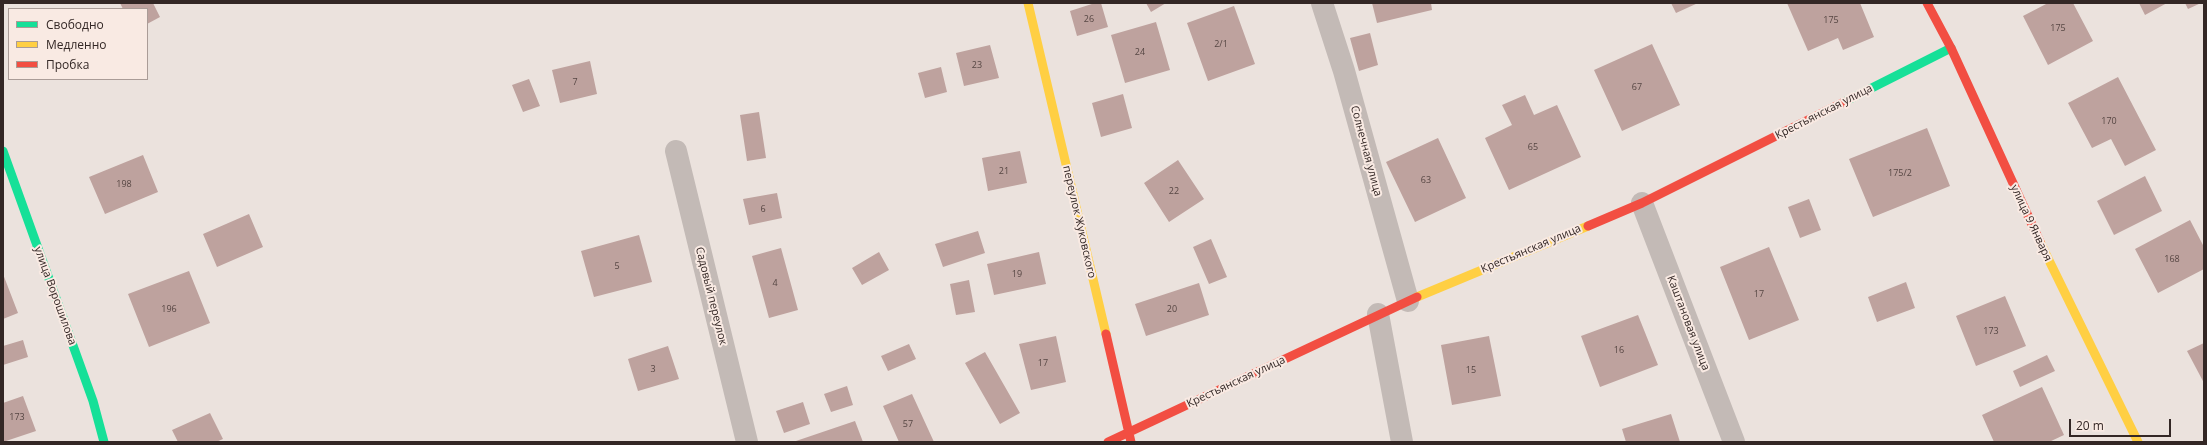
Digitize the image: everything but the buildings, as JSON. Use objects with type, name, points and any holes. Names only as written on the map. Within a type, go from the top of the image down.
[{"type":"street","name":"переулок Жуковского","points":[[1028,3],[1131,442]]},
{"type":"street","name":"Солнечная улица","points":[[1322,3],[1344,71],[1408,301]]},
{"type":"street","name":"улица 9 Января","points":[[1927,3],[1951,48],[2033,229],[2138,442]]},
{"type":"street","name":"Крестьянская улица","points":[[1108,442],[1378,314],[1642,203],[1951,48]]},
{"type":"street","name":"улица Ворошилова","points":[[3,151],[93,402],[104,442]]},
{"type":"street","name":"Садовый переулок","points":[[676,151],[747,442]]},
{"type":"street","name":"Каштановая улица","points":[[1642,203],[1734,442]]},
{"type":"street","points":[[1378,314],[1402,442]]},
{"type":"traffic: fast","points":[[1844,102],[1951,48]]},
{"type":"traffic: fast","points":[[3,151],[93,401],[104,442]]},
{"type":"traffic: slow","points":[[1028,3],[1106,334]]},
{"type":"traffic: slow","points":[[1417,297],[1588,226]]},
{"type":"traffic: slow","points":[[2040,242],[2138,442]]},
{"type":"traffic: jam","points":[[1927,3],[1951,48],[2040,242]]},
{"type":"traffic: jam","points":[[1588,226],[1642,203],[1844,102]]},
{"type":"traffic: jam","points":[[1108,442],[1417,297]]},
{"type":"traffic: jam","points":[[1106,334],[1131,442]]}]
